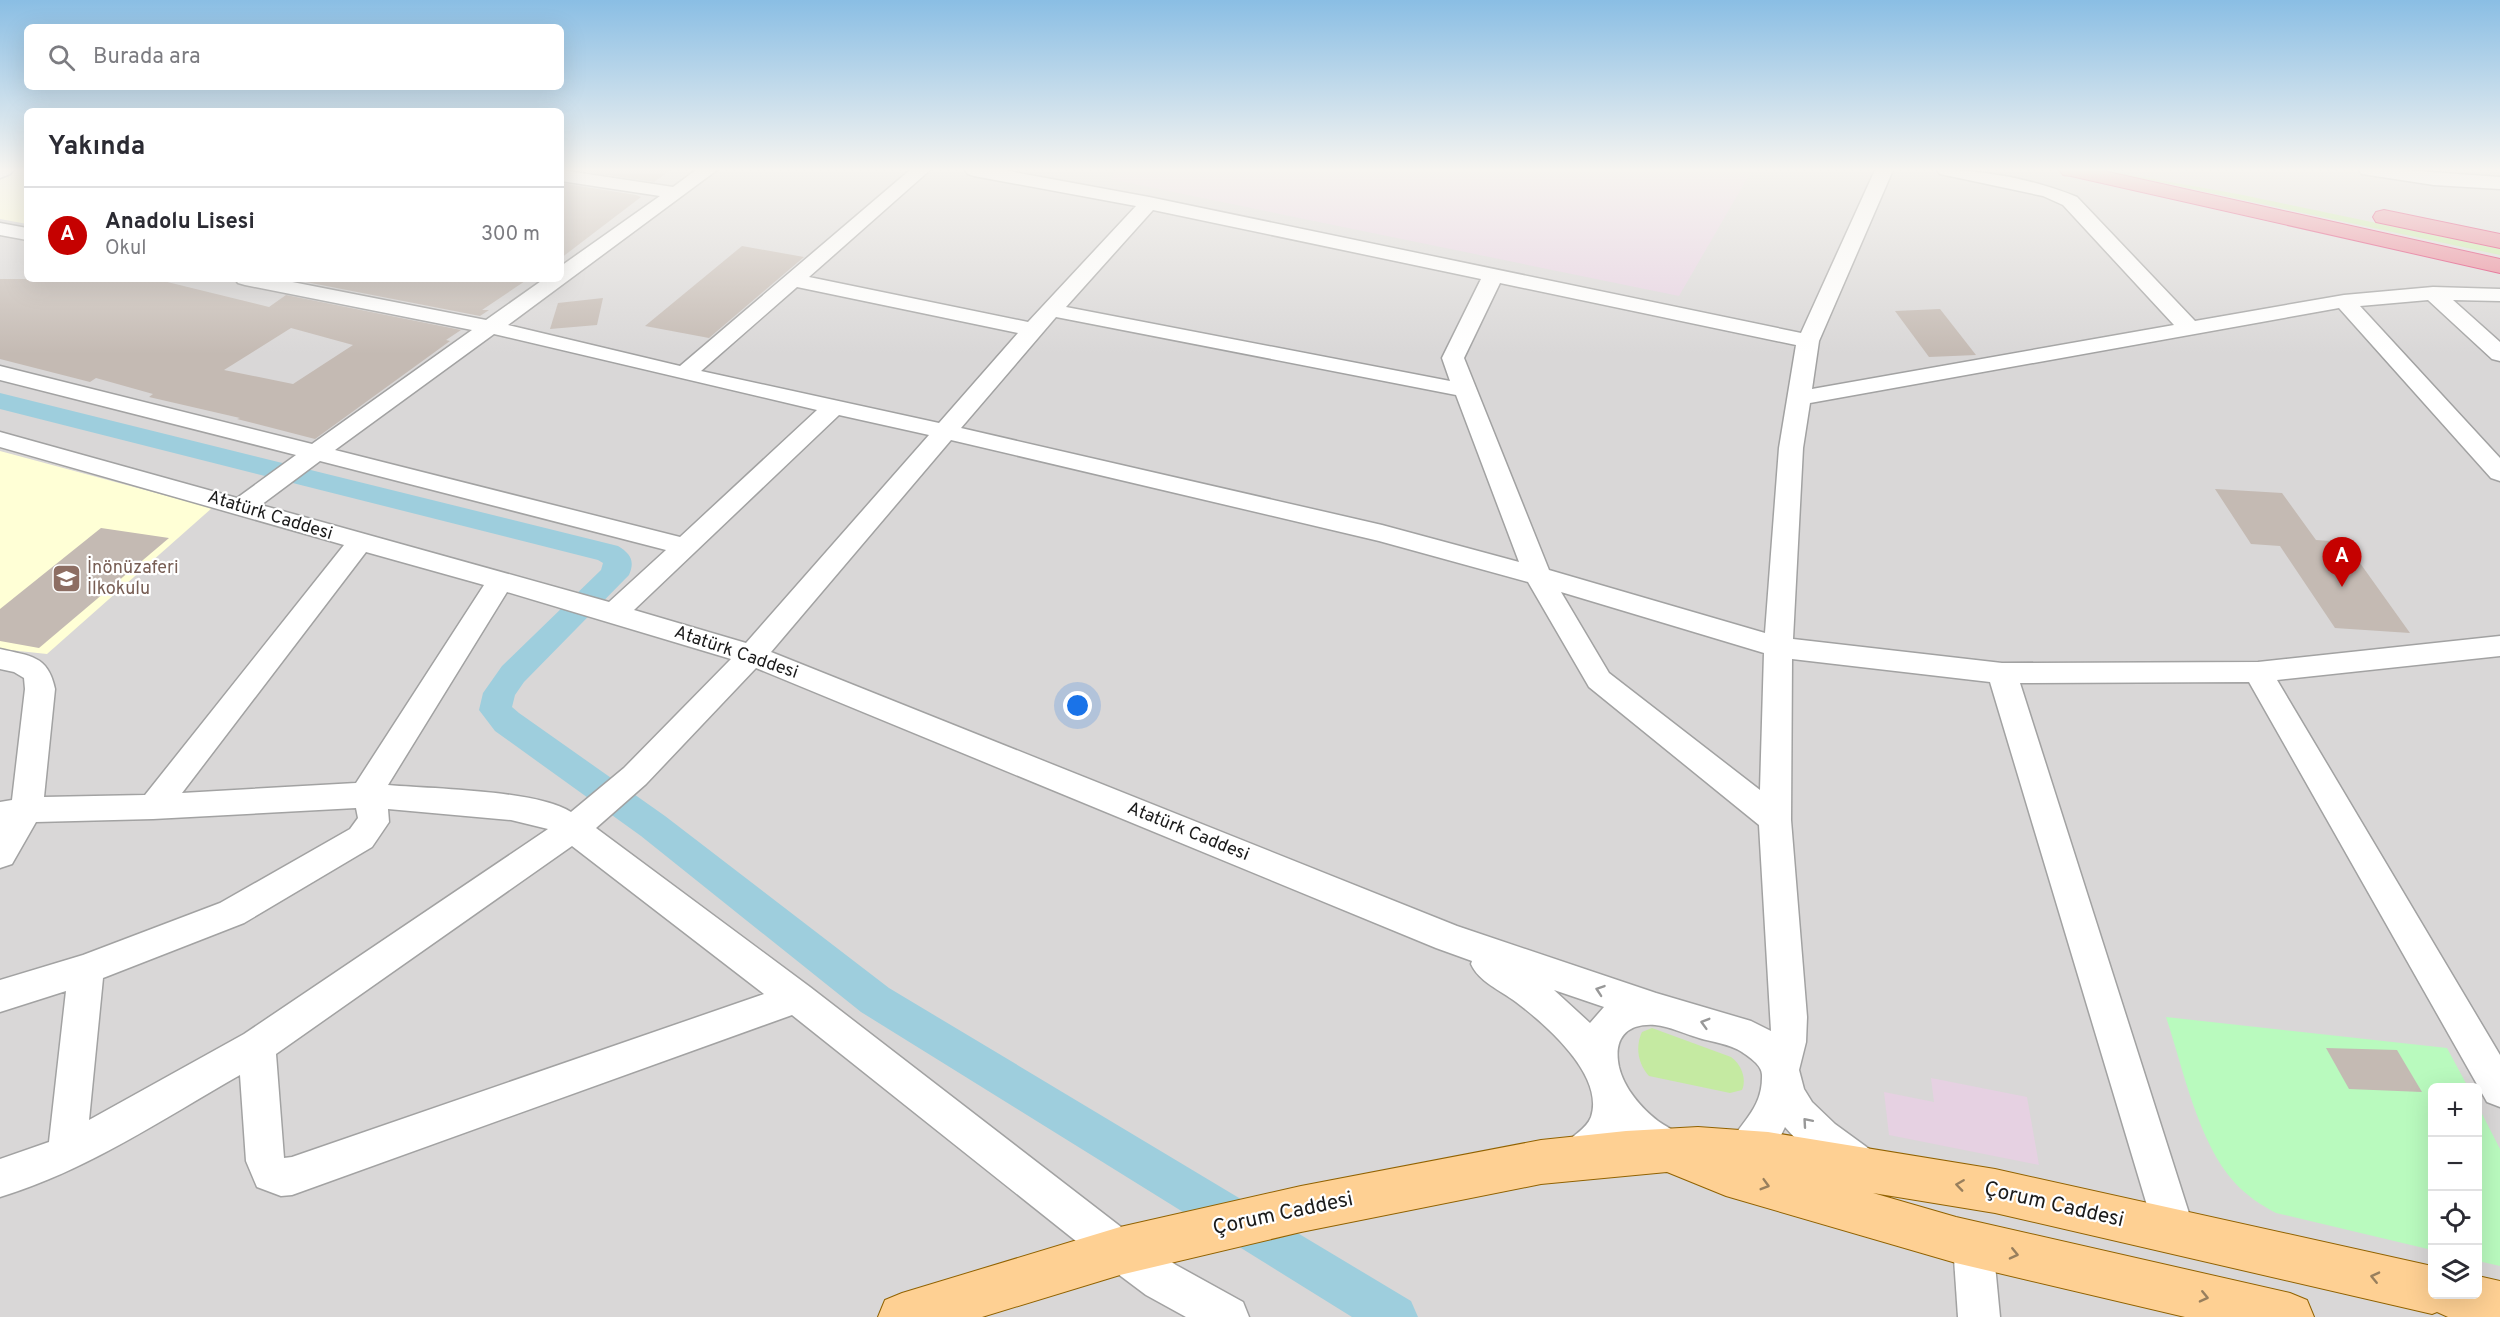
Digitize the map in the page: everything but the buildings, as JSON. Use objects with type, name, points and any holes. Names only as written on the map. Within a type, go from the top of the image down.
[{"type":"highway","points":[[2346,231],[2500,266]]},
{"type":"highway","points":[[2454,231],[2500,241]]},
{"type":"main road","name":"Çorum Caddesi","points":[[902,1317],[1120,1251],[1301,1209],[1542,1162],[1671,1151],[1745,1151],[1995,1191],[2428,1289]]},
{"type":"main road","name":"Çorum Caddesi","points":[[1671,1151],[1726,1174],[1973,1244],[2290,1317]]},
{"type":"main road","points":[[2473,1299],[2500,1305]]},
{"type":"street","points":[[564,274],[623,231]]},
{"type":"street","points":[[684,374],[849,231]]},
{"type":"street","points":[[0,1178],[27,1170],[67,1153],[256,1046],[573,829],[635,776],[752,656],[1033,330],[1124,231]]},
{"type":"street","points":[[1282,231],[1808,341]]},
{"type":"street","points":[[1745,1151],[1767,1125],[1774,1108],[1787,1046],[1789,1017],[1775,820],[1778,647],[1791,448],[1808,341],[1857,231]]},
{"type":"street","points":[[2099,231],[2190,329]]},
{"type":"street","points":[[1493,275],[1454,358],[1464,390],[1538,576],[1599,680],[1775,820]]},
{"type":"street","points":[[793,280],[1033,330]]},
{"type":"street","points":[[242,506],[553,282]]},
{"type":"street","points":[[286,283],[490,327],[684,374],[947,432],[1382,533],[1538,576],[1778,647],[2002,673],[2258,672],[2496,652]]},
{"type":"street","points":[[1799,398],[2344,301],[2433,293],[2500,295]]},
{"type":"street","points":[[2433,293],[2500,354]]},
{"type":"street","points":[[2344,301],[2500,473]]},
{"type":"street","points":[[1051,310],[1464,390]]},
{"type":"street","points":[[0,373],[684,546]]},
{"type":"street","points":[[614,613],[834,407]]},
{"type":"street","name":"Atatürk Caddesi","points":[[0,439],[614,613],[752,656],[1448,938]]},
{"type":"street","points":[[153,807],[360,542]]},
{"type":"street","points":[[365,795],[500,581]]},
{"type":"street","points":[[0,659],[31,668],[40,680],[13,813],[0,855]]},
{"type":"street","points":[[2258,672],[2499,1085]]},
{"type":"street","points":[[2002,673],[2175,1232]]},
{"type":"street","points":[[0,996],[86,969],[231,913],[361,838],[374,822],[375,813],[365,795]]},
{"type":"street","points":[[13,813],[365,795],[511,808],[554,817],[797,998],[1120,1251],[1161,1280],[1228,1317]]},
{"type":"street","points":[[1448,938],[1656,1009],[1751,1037],[1770,1052],[1781,1072],[1791,1099],[1808,1125],[1838,1150],[1869,1170]]},
{"type":"street","points":[[1448,938],[1555,1009],[1581,1038],[1630,1121],[1671,1151]]},
{"type":"street","points":[[67,1153],[86,969]]},
{"type":"street","points":[[256,1046],[265,1161],[271,1174],[281,1177],[292,1176],[797,998]]},
{"type":"street","points":[[1580,1157],[1596,1144],[1607,1128],[1612,1113],[1597,1048],[1600,1036],[1607,1024],[1632,1011],[1656,1009]]},
{"type":"street","points":[[1751,1037],[1772,1032],[1789,1017]]},
{"type":"street","points":[[1973,1244],[1979,1317]]},
{"type":"shaded area","points":[[0,231],[24,231],[24,282],[564,282],[564,231],[2500,231],[2500,1317],[0,1317]]},
{"type":"shaded area","points":[[1365,231],[1716,231],[1679,296]]},
{"type":"shaded area","name":"İnönüzaferi İlkokulu","points":[[0,451],[212,508],[47,654],[0,649]]},
{"type":"shaded area","points":[[1931,1078],[2027,1097],[2039,1165],[1889,1135],[1884,1092],[1934,1102]]},
{"type":"green space","points":[[2390,231],[2417,231],[2500,249],[2500,255]]},
{"type":"green space","points":[[2166,1017],[2447,1048],[2466,1083],[2428,1083],[2428,1249],[2276,1213],[2244,1192],[2222,1166],[2211,1147],[2201,1126]]},
{"type":"green space","points":[[1652,1028],[1731,1057],[1742,1072],[1744,1081],[1742,1090],[1730,1093],[1649,1076],[1640,1061],[1638,1049],[1642,1032]]},
{"type":"green space","points":[[2482,1114],[2500,1149],[2500,1266],[2482,1262]]},
{"type":"waterway","points":[[0,401],[608,553],[617,559],[618,566],[614,575],[513,674],[499,693],[495,710],[507,722],[653,826],[875,1000],[1395,1317]]},
{"type":"place","name":"İnönüzaferi İlkokulu","points":[[66,578]]},
{"type":"place","name":"Anadolu Lisesi","points":[[2342,587]]}]
